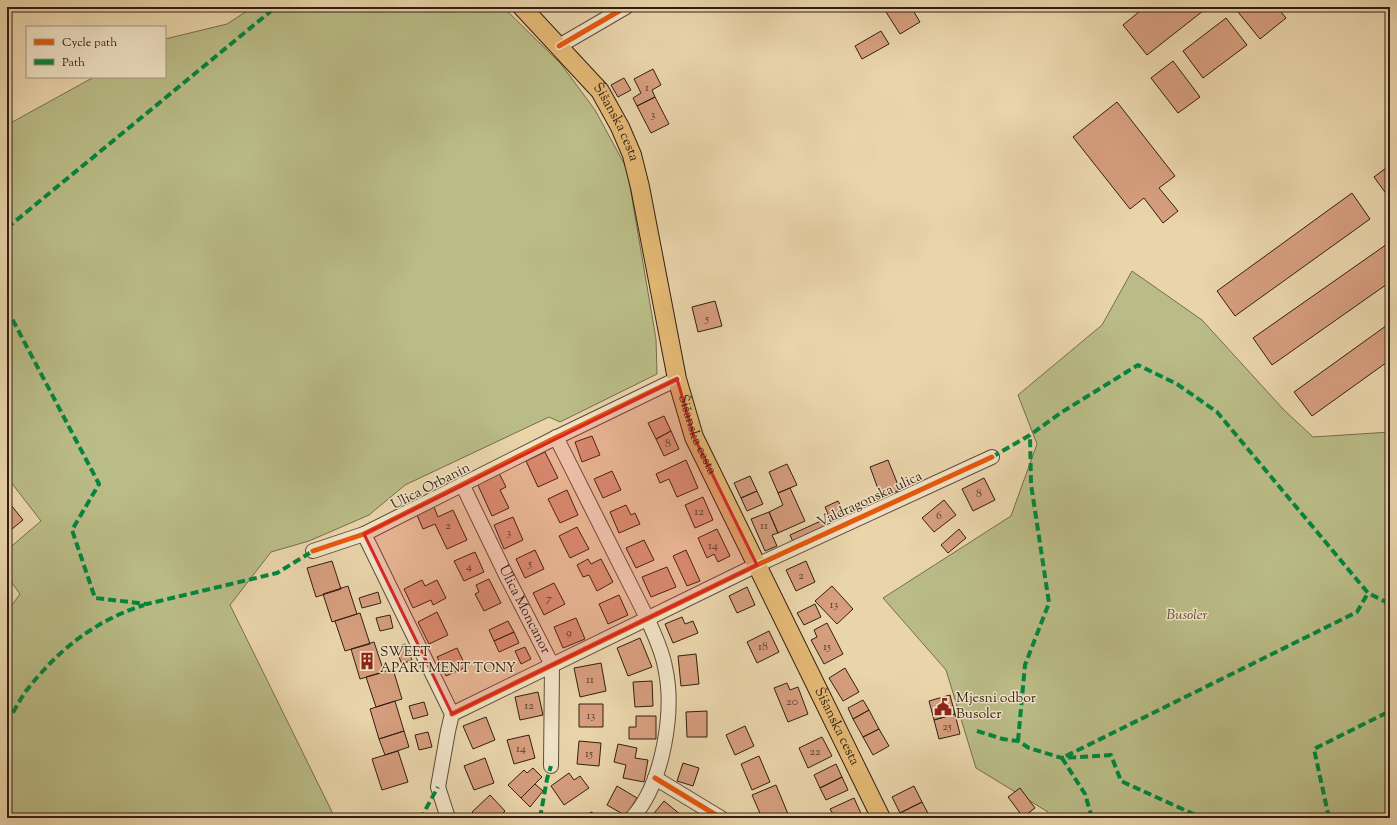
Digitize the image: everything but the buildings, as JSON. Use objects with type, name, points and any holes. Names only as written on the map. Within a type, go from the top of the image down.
[{"type":"main road","name":"Šišanska cesta","points":[[522,7],[600,91],[620,127],[632,155],[640,187],[677,379],[694,437],[881,818]]},
{"type":"street","points":[[559,46],[626,7]]},
{"type":"street","name":"Ulica Orbanin","points":[[313,551],[364,534],[556,437],[677,379]]},
{"type":"street","points":[[556,437],[647,618],[661,648],[666,668],[668,710],[662,756],[647,796],[632,818]]},
{"type":"street","name":"Valdragonska ulica","points":[[757,565],[992,457]]},
{"type":"street","name":"Ulica Moncanor","points":[[462,484],[552,665],[551,766]]},
{"type":"street","points":[[364,534],[452,714],[438,787],[448,818]]},
{"type":"street","points":[[452,714],[757,565]]},
{"type":"street","points":[[655,778],[722,818]]},
{"type":"highlighted area","points":[[677,379],[694,437],[757,565],[452,714],[364,534]]},
{"type":"green space","points":[[253,7],[503,7],[561,64],[595,110],[627,169],[656,339],[657,374],[560,422],[549,417],[405,485],[369,515],[309,541],[271,552],[230,605],[335,818],[7,818],[7,612],[20,594],[7,576],[7,550],[41,521],[7,477],[7,125],[92,78],[166,78],[166,39],[227,24]]},
{"type":"green space","name":"Busoler","points":[[1132,271],[1202,320],[1284,410],[1313,437],[1390,432],[1390,818],[1048,818],[1048,812],[976,768],[946,670],[883,598],[1011,516],[1037,444],[1018,395],[1102,325]]},
{"type":"marked path","points":[[7,228],[271,11],[279,7]]},
{"type":"marked path","points":[[7,309],[99,484],[72,530],[95,598],[147,604],[277,573],[313,551]]},
{"type":"marked path","points":[[992,457],[1030,435],[1062,412],[1138,365],[1177,384],[1217,412],[1368,593],[1390,604]]},
{"type":"marked path","points":[[1018,741],[1025,665],[1049,603],[1031,484],[1030,435]]},
{"type":"marked path","points":[[1092,818],[1085,794],[1062,758],[1357,612],[1368,593]]},
{"type":"marked path","points":[[7,723],[26,691],[38,676],[64,650],[93,628],[109,619],[144,605]]},
{"type":"marked path","points":[[1329,818],[1314,749],[1390,711]]},
{"type":"marked path","points":[[977,731],[1003,739],[1018,741],[1029,748],[1062,758],[1111,755],[1121,781],[1202,818]]},
{"type":"marked path","points":[[540,818],[547,779],[551,766]]},
{"type":"marked path","points":[[418,818],[423,814],[438,787]]},
{"type":"cycle path","points":[[559,46],[626,7]]},
{"type":"cycle path","points":[[313,551],[364,534],[553,439],[677,379]]},
{"type":"cycle path","points":[[452,714],[757,565],[992,457]]},
{"type":"cycle path","points":[[655,778],[721,818]]},
{"type":"place","name":"SWEET APARTMENT TONY","points":[[367,661]]},
{"type":"place","name":"Mjesni odbor Busoler","points":[[943,707]]}]
